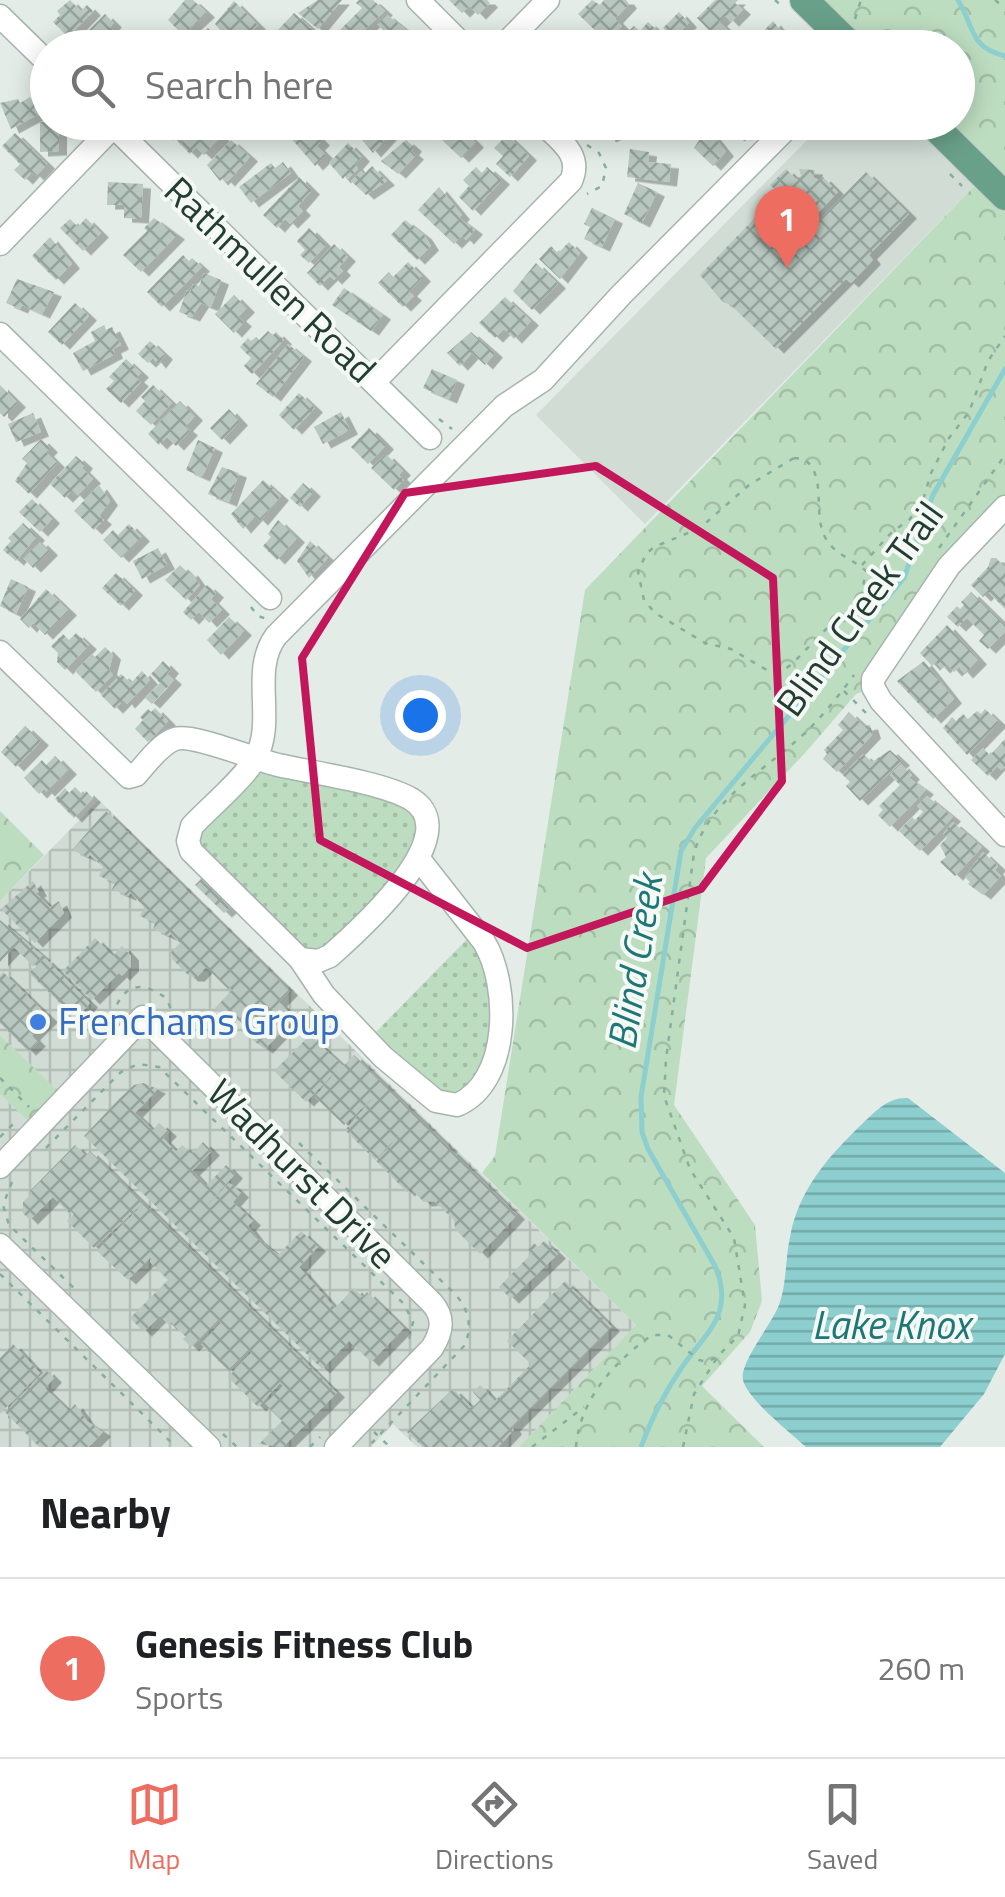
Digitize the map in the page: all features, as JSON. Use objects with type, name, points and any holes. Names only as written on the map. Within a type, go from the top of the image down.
[{"type":"main road","points":[[804,0],[848,30]]},
{"type":"main road","points":[[948,140],[1005,196]]},
{"type":"street","points":[[418,0],[448,30]]},
{"type":"street","points":[[519,30],[548,0]]},
{"type":"street","points":[[0,16],[30,45]]},
{"type":"street","points":[[0,244],[97,140]]},
{"type":"street","name":"Rathmullen Road","points":[[126,140],[430,438]]},
{"type":"street","points":[[374,382],[570,181],[576,168],[574,157],[558,140]]},
{"type":"street","points":[[419,859],[484,942],[497,971],[501,1006],[497,1050],[485,1080],[470,1098],[451,1106],[430,1097],[383,1056],[324,995],[300,959],[188,845],[192,826],[256,759],[262,736],[265,661],[276,636],[504,406],[543,380],[614,302],[775,140]]},
{"type":"street","points":[[0,334],[270,598]]},
{"type":"street","points":[[1001,822],[881,701],[872,680],[949,566],[1005,507]]},
{"type":"street","points":[[0,652],[131,778],[167,743],[183,738],[413,800],[427,820],[419,859],[397,889],[330,956],[318,961],[300,959]]},
{"type":"street","name":"Wadhurst Drive","points":[[7,1174],[143,1018],[440,1314],[440,1332],[432,1348],[333,1437]]},
{"type":"street","points":[[0,1245],[209,1447]]},
{"type":"path","points":[[855,30],[861,0]]},
{"type":"path","points":[[995,0],[1005,8]]},
{"type":"path","points":[[861,566],[917,508],[949,438],[969,412],[988,361],[1005,336]]},
{"type":"path","name":"Blind Creek Trail","points":[[932,560],[960,514],[1005,455]]},
{"type":"path","points":[[794,458],[804,458],[815,471],[824,537],[846,559],[861,566],[866,571],[860,603],[830,625],[793,663],[776,671],[731,648],[705,643],[655,613],[644,600],[638,572],[654,547],[700,528],[750,485],[794,458]]},
{"type":"path","name":"Blind Creek Trail","points":[[683,1447],[697,1388],[738,1336],[744,1319],[737,1246],[690,1169],[664,1090],[694,853],[702,830],[729,798],[810,728],[853,676]]},
{"type":"path","points":[[97,1037],[106,1028],[118,1000],[128,991],[141,988],[166,998],[182,1030]]},
{"type":"path","points":[[36,1158],[121,1072],[138,1064],[159,1068],[404,1304],[413,1322],[404,1352]]},
{"type":"path","points":[[0,1078],[30,1108]]},
{"type":"path","points":[[0,1137],[16,1122]]},
{"type":"path","points":[[298,1142],[456,1296],[468,1316],[469,1334],[464,1346],[368,1447]]},
{"type":"path","points":[[7,1174],[2,1205],[9,1225],[84,1298]]},
{"type":"path","points":[[0,1274],[176,1447]]},
{"type":"path","points":[[532,1447],[585,1406],[620,1363],[652,1335],[668,1334],[707,1362],[718,1357]]},
{"type":"path","points":[[576,1447],[585,1406]]},
{"type":"path","points":[[212,1423],[237,1447]]},
{"type":"path","points":[[310,1447],[333,1437]]},
{"type":"highlighted area","points":[[596,466],[773,578],[782,781],[701,889],[527,948],[320,840],[302,658],[405,493]]},
{"type":"shaded area","points":[[807,140],[947,140],[984,176],[645,524],[536,415]]},
{"type":"shaded area","points":[[99,800],[636,1325],[519,1447],[417,1447],[393,1424],[371,1447],[0,1447],[0,1094],[36,1128],[49,1083],[0,1035],[0,901]]},
{"type":"green space","points":[[805,0],[1005,0],[1005,507],[873,687],[856,694],[706,858],[674,1105],[755,1225],[762,1301],[750,1332],[702,1386],[764,1447],[519,1447],[636,1325],[482,1173],[495,1156],[585,590],[984,176],[947,140],[975,140],[975,30],[836,30]]},
{"type":"green space","points":[[256,764],[398,797],[417,810],[420,846],[328,953],[312,957],[198,851],[195,831]]},
{"type":"green space","points":[[0,811],[44,855],[0,901]]},
{"type":"green space","points":[[473,933],[496,979],[492,1052],[454,1102],[372,1036]]},
{"type":"green space","points":[[0,1035],[66,1099],[36,1129],[0,1094]]},
{"type":"water","name":"Lake Knox","points":[[908,1098],[1005,1173],[1005,1354],[984,1394],[940,1447],[806,1447],[753,1397],[743,1373],[779,1305],[794,1220],[808,1189],[838,1148],[873,1114],[888,1102]]},
{"type":"building","points":[[70,0],[81,11],[87,5],[93,11],[75,30],[61,30],[53,22],[60,15],[57,11]]},
{"type":"building","points":[[185,0],[193,0],[207,13],[188,30],[178,30],[168,20]]},
{"type":"building","points":[[318,0],[342,0],[318,29],[298,13]]},
{"type":"building","points":[[373,0],[385,11],[364,30],[340,30],[362,8],[356,3]]},
{"type":"building","points":[[449,0],[490,3],[478,15],[469,6],[462,13]]},
{"type":"building","points":[[592,0],[600,5],[604,0],[626,0],[629,4],[615,19],[622,26],[618,30],[595,30],[578,14]]},
{"type":"building","points":[[715,0],[738,0],[735,3],[743,10],[731,22],[725,16],[719,22],[728,30],[709,30],[697,18]]},
{"type":"building","points":[[234,1],[258,25],[253,30],[220,30],[215,24]]},
{"type":"building","points":[[679,12],[689,23],[682,30],[663,28]]},
{"type":"building","points":[[294,13],[313,30],[278,30]]},
{"type":"building","points":[[105,14],[114,23],[110,27],[113,30],[89,30]]},
{"type":"building","points":[[386,14],[406,30],[383,30],[377,24]]},
{"type":"building","points":[[773,21],[780,30],[764,30]]},
{"type":"building","points":[[648,22],[657,30],[641,30]]},
{"type":"building","points":[[30,97],[30,119],[11,129],[0,103],[18,99],[20,103]]},
{"type":"building","points":[[15,133],[47,164],[36,176],[32,172],[25,180],[14,170],[20,164],[2,146]]},
{"type":"building","points":[[40,140],[59,140],[59,151],[40,152]]},
{"type":"building","points":[[183,140],[219,140],[204,155],[196,147],[190,154],[180,144]]},
{"type":"building","points":[[231,140],[250,157],[227,182],[223,178],[220,181],[207,165]]},
{"type":"building","points":[[293,140],[322,141],[317,146],[326,155],[315,166]]},
{"type":"building","points":[[362,140],[385,140],[373,153]]},
{"type":"building","points":[[406,140],[416,155],[398,174],[381,161]]},
{"type":"building","points":[[442,140],[473,140],[476,143],[461,158]]},
{"type":"building","points":[[502,140],[512,140],[529,156],[510,177],[496,164],[503,156],[494,148]]},
{"type":"building","points":[[699,140],[716,140],[726,152],[713,166],[694,148]]},
{"type":"building","points":[[348,143],[362,157],[355,165],[358,169],[343,179],[329,163]]},
{"type":"building","points":[[630,149],[649,152],[648,162],[671,164],[669,182],[627,177]]},
{"type":"building","points":[[283,162],[291,173],[251,203],[239,187],[271,163],[275,168]]},
{"type":"building","points":[[372,166],[387,181],[366,195],[351,181]]},
{"type":"building","points":[[476,167],[482,173],[487,167],[502,180],[473,211],[459,197],[469,186],[463,180]]},
{"type":"building","points":[[786,169],[796,179],[801,176],[799,169],[815,170],[813,177],[823,177],[838,192],[809,222],[803,216],[797,223],[774,202],[780,194],[770,185]]},
{"type":"building","points":[[866,172],[909,214],[869,255],[873,260],[851,283],[846,279],[776,349],[731,305],[723,302],[700,275],[771,201],[805,235]]},
{"type":"building","points":[[299,177],[312,190],[298,206],[303,211],[290,224],[285,219],[277,228],[263,215]]},
{"type":"building","points":[[108,182],[143,184],[141,219],[124,218],[124,205],[107,205]]},
{"type":"building","points":[[638,183],[657,192],[642,223],[624,214]]},
{"type":"building","points":[[439,187],[462,215],[459,218],[475,230],[466,240],[462,236],[454,244],[418,210]]},
{"type":"building","points":[[592,208],[615,219],[602,247],[584,239],[590,227],[584,224]]},
{"type":"building","points":[[86,218],[101,233],[83,251],[60,228],[70,219],[78,227]]},
{"type":"building","points":[[154,218],[177,235],[141,272],[123,255]]},
{"type":"building","points":[[405,220],[431,246],[417,260],[391,235]]},
{"type":"building","points":[[309,228],[326,245],[309,263],[300,255],[305,250],[297,241]]},
{"type":"building","points":[[50,237],[72,264],[56,280],[32,256]]},
{"type":"building","points":[[569,242],[580,253],[560,279],[539,259],[551,246],[558,253]]},
{"type":"building","points":[[334,244],[348,257],[339,267],[343,271],[320,286],[307,273]]},
{"type":"building","points":[[183,255],[202,267],[162,307],[147,292]]},
{"type":"building","points":[[408,262],[423,277],[409,292],[414,296],[403,307],[378,283],[389,272],[393,277]]},
{"type":"building","points":[[536,263],[558,284],[532,310],[513,291]]},
{"type":"building","points":[[204,273],[221,280],[211,307],[201,303],[192,317],[179,312],[187,290],[190,292],[193,284],[199,286]]},
{"type":"building","points":[[17,279],[54,292],[42,314],[6,303]]},
{"type":"building","points":[[344,288],[383,315],[371,331],[332,305]]},
{"type":"building","points":[[234,295],[247,308],[238,317],[244,322],[234,333],[215,314]]},
{"type":"building","points":[[505,297],[531,321],[514,339],[504,329],[495,338],[479,323]]},
{"type":"building","points":[[75,303],[89,316],[62,345],[48,332]]},
{"type":"building","points":[[104,325],[106,330],[112,327],[121,345],[113,349],[115,354],[83,371],[73,353],[95,341],[91,332]]},
{"type":"building","points":[[268,331],[273,335],[276,332],[284,340],[252,374],[244,366],[251,358],[240,347],[248,338],[259,340]]},
{"type":"building","points":[[471,332],[495,353],[485,365],[472,353],[460,366],[447,353]]},
{"type":"building","points":[[150,341],[165,355],[158,364],[153,358],[148,363],[138,354]]},
{"type":"building","points":[[288,344],[304,357],[273,397],[256,384]]},
{"type":"building","points":[[126,359],[141,373],[136,378],[141,382],[121,403],[106,389],[114,381],[109,377]]},
{"type":"building","points":[[432,369],[457,380],[449,399],[423,388]]},
{"type":"building","points":[[0,385],[18,403],[4,417],[0,413]]},
{"type":"building","points":[[153,385],[172,403],[151,425],[136,411],[145,401],[141,397]]},
{"type":"building","points":[[299,393],[315,408],[294,430],[279,415]]},
{"type":"building","points":[[180,401],[195,416],[185,427],[190,431],[176,446],[167,437],[159,445],[148,434]]},
{"type":"building","points":[[229,409],[240,421],[222,440],[210,428]]},
{"type":"building","points":[[341,412],[350,430],[323,444],[314,427]]},
{"type":"building","points":[[33,413],[41,432],[16,442],[8,424]]},
{"type":"building","points":[[369,428],[386,445],[368,464],[351,447]]},
{"type":"building","points":[[41,439],[50,448],[46,452],[57,463],[29,494],[15,481],[27,463],[22,459]]},
{"type":"building","points":[[198,440],[215,448],[202,477],[186,470]]},
{"type":"building","points":[[386,454],[403,471],[399,475],[404,480],[394,490],[371,468]]},
{"type":"building","points":[[76,456],[93,479],[77,496],[72,491],[65,498],[50,484]]},
{"type":"building","points":[[222,467],[239,473],[229,502],[208,494]]},
{"type":"building","points":[[263,480],[281,496],[260,521],[255,516],[243,529],[231,514]]},
{"type":"building","points":[[303,483],[313,492],[300,507],[290,498]]},
{"type":"building","points":[[99,485],[110,501],[99,516],[104,520],[94,530],[74,511]]},
{"type":"building","points":[[32,499],[52,519],[40,532],[19,512]]},
{"type":"building","points":[[278,520],[297,538],[277,560],[263,546]]},
{"type":"building","points":[[23,523],[37,536],[16,561],[3,550],[11,541],[8,538]]},
{"type":"building","points":[[129,524],[142,537],[121,558],[103,540],[113,530],[118,535]]},
{"type":"building","points":[[40,541],[50,551],[33,568],[23,558]]},
{"type":"building","points":[[310,541],[328,558],[309,578],[297,561]]},
{"type":"building","points":[[158,548],[167,565],[142,579],[133,561]]},
{"type":"building","points":[[991,558],[1005,567],[1005,609],[988,592],[983,597],[971,585]]},
{"type":"building","points":[[180,565],[200,585],[186,600],[165,580]]},
{"type":"building","points":[[116,573],[135,591],[121,606],[102,588]]},
{"type":"building","points":[[11,579],[28,587],[16,614],[0,606]]},
{"type":"building","points":[[207,585],[216,593],[211,599],[222,610],[209,623],[199,612],[191,620],[183,612]]},
{"type":"building","points":[[46,589],[69,611],[45,635],[33,623],[29,628],[20,619]]},
{"type":"building","points":[[971,592],[1005,625],[1005,632],[988,649],[979,641],[984,635],[967,618],[958,627],[947,617],[957,606],[960,609],[964,605],[961,602]]},
{"type":"building","points":[[229,617],[244,631],[221,655],[207,640]]},
{"type":"building","points":[[947,625],[979,660],[965,674],[959,667],[954,672],[947,664],[942,669],[936,662],[932,666],[920,653]]},
{"type":"building","points":[[76,633],[89,645],[65,670],[51,646],[63,634],[69,640]]},
{"type":"building","points":[[105,647],[113,655],[109,670],[113,675],[96,692],[75,671]]},
{"type":"building","points":[[163,661],[171,669],[167,674],[174,680],[152,704],[145,698],[160,683],[151,674]]},
{"type":"building","points":[[924,661],[954,699],[933,719],[897,681]]},
{"type":"building","points":[[142,671],[150,680],[127,704],[124,700],[115,709],[101,695],[121,674],[131,683]]},
{"type":"building","points":[[155,708],[168,721],[148,742],[135,729],[143,720],[140,717]]},
{"type":"building","points":[[985,709],[999,722],[967,755],[943,728],[952,717],[956,721],[963,714],[968,719]]},
{"type":"building","points":[[849,712],[864,726],[870,725],[873,734],[837,772],[823,759],[827,754],[824,750],[843,730],[838,725]]},
{"type":"building","points":[[25,726],[41,741],[16,767],[1,752]]},
{"type":"building","points":[[1005,739],[1005,767],[1001,770],[997,766],[988,776],[971,760],[983,748],[990,755]]},
{"type":"building","points":[[890,750],[902,761],[860,801],[846,786],[850,782],[843,775],[863,754],[872,762]]},
{"type":"building","points":[[55,756],[69,770],[47,792],[44,789],[39,794],[24,778],[42,760],[46,765]]},
{"type":"building","points":[[901,764],[912,775],[909,778],[926,790],[890,827],[878,815],[883,810],[879,806],[900,785],[890,775]]},
{"type":"building","points":[[75,787],[93,798],[74,818],[55,799],[65,788],[69,793]]},
{"type":"building","points":[[927,796],[953,817],[920,851],[899,831],[923,812],[917,806]]},
{"type":"building","points":[[106,811],[290,991],[279,1002],[295,1018],[265,1049],[247,1036],[251,1032],[231,1013],[226,1019],[215,1008],[236,986],[228,989],[206,967],[197,977],[190,977],[172,959],[171,952],[180,943],[171,934],[153,929],[155,923],[140,916],[144,907],[131,893],[128,896],[112,889],[115,883],[99,876],[103,867],[90,855],[72,850]]},
{"type":"building","points":[[953,822],[982,847],[955,876],[940,862],[946,857],[940,845],[947,838],[943,834]]},
{"type":"building","points":[[983,852],[998,866],[995,870],[1001,876],[983,895],[965,877]]},
{"type":"building","points":[[205,875],[215,884],[211,888],[233,905],[224,913],[195,885]]},
{"type":"building","points":[[33,881],[39,892],[36,893],[50,907],[59,901],[64,913],[35,943],[1,909]]},
{"type":"building","points":[[0,920],[43,956],[33,966],[14,947],[0,962]]},
{"type":"building","points":[[95,938],[113,956],[122,946],[131,956],[131,967],[122,976],[119,973],[92,1000],[63,971]]},
{"type":"building","points":[[45,958],[90,1003],[81,1013],[65,1008],[29,973]]},
{"type":"building","points":[[3,972],[50,1018],[32,1036],[38,1042],[28,1051],[0,1023]]},
{"type":"building","points":[[310,1035],[343,1066],[354,1055],[450,1148],[432,1168],[450,1149],[517,1215],[480,1254],[434,1201],[424,1202],[410,1188],[407,1192],[376,1161],[408,1126],[375,1160],[345,1130],[374,1097],[344,1125],[315,1097],[338,1069],[306,1102],[274,1071]]},
{"type":"building","points":[[143,1083],[158,1089],[135,1113],[153,1130],[159,1123],[169,1132],[163,1138],[176,1151],[182,1145],[192,1154],[203,1142],[212,1151],[192,1171],[206,1186],[226,1165],[235,1174],[202,1211],[229,1183],[241,1193],[233,1202],[253,1221],[248,1226],[278,1255],[301,1231],[318,1247],[299,1267],[335,1308],[354,1288],[363,1297],[367,1292],[404,1328],[371,1362],[349,1341],[322,1369],[84,1136],[134,1085]]},
{"type":"building","points":[[75,1145],[86,1156],[90,1151],[143,1203],[94,1248],[67,1221],[74,1214],[53,1197],[30,1220],[23,1213],[23,1202],[30,1191]]},
{"type":"building","points":[[144,1203],[337,1393],[283,1447],[259,1444],[282,1421],[265,1404],[283,1386],[280,1383],[258,1407],[228,1377],[251,1353],[229,1371],[201,1344],[219,1321],[191,1347],[171,1322],[169,1325],[160,1316],[144,1332],[130,1318],[168,1280],[150,1262],[151,1257],[128,1280],[97,1251]]},
{"type":"building","points":[[544,1241],[558,1254],[511,1299],[499,1287],[532,1253],[528,1250],[534,1243],[538,1247]]},
{"type":"building","points":[[565,1281],[612,1327],[512,1427],[514,1430],[498,1447],[423,1447],[407,1432],[453,1389],[472,1408],[480,1400],[473,1392],[480,1385],[495,1401],[531,1364],[507,1341]]},
{"type":"building","points":[[13,1344],[40,1373],[0,1414],[0,1358]]},
{"type":"building","points":[[46,1370],[54,1378],[45,1388],[69,1411],[75,1404],[87,1421],[103,1432],[89,1447],[39,1447],[5,1412]]},
{"type":"waterway","name":"Blind Creek","points":[[958,0],[972,30]]},
{"type":"waterway","name":"Blind Creek","points":[[975,36],[985,47],[1005,56]]},
{"type":"waterway","name":"Blind Creek","points":[[641,1447],[669,1388],[714,1323],[722,1298],[715,1266],[642,1132],[641,1097],[681,851],[695,828],[904,578],[933,495],[1005,369]]},
{"type":"place","name":"Genesis Fitness Club","points":[[787,268]]},
{"type":"place","name":"Frenchams Group","points":[[38,1022]]}]
